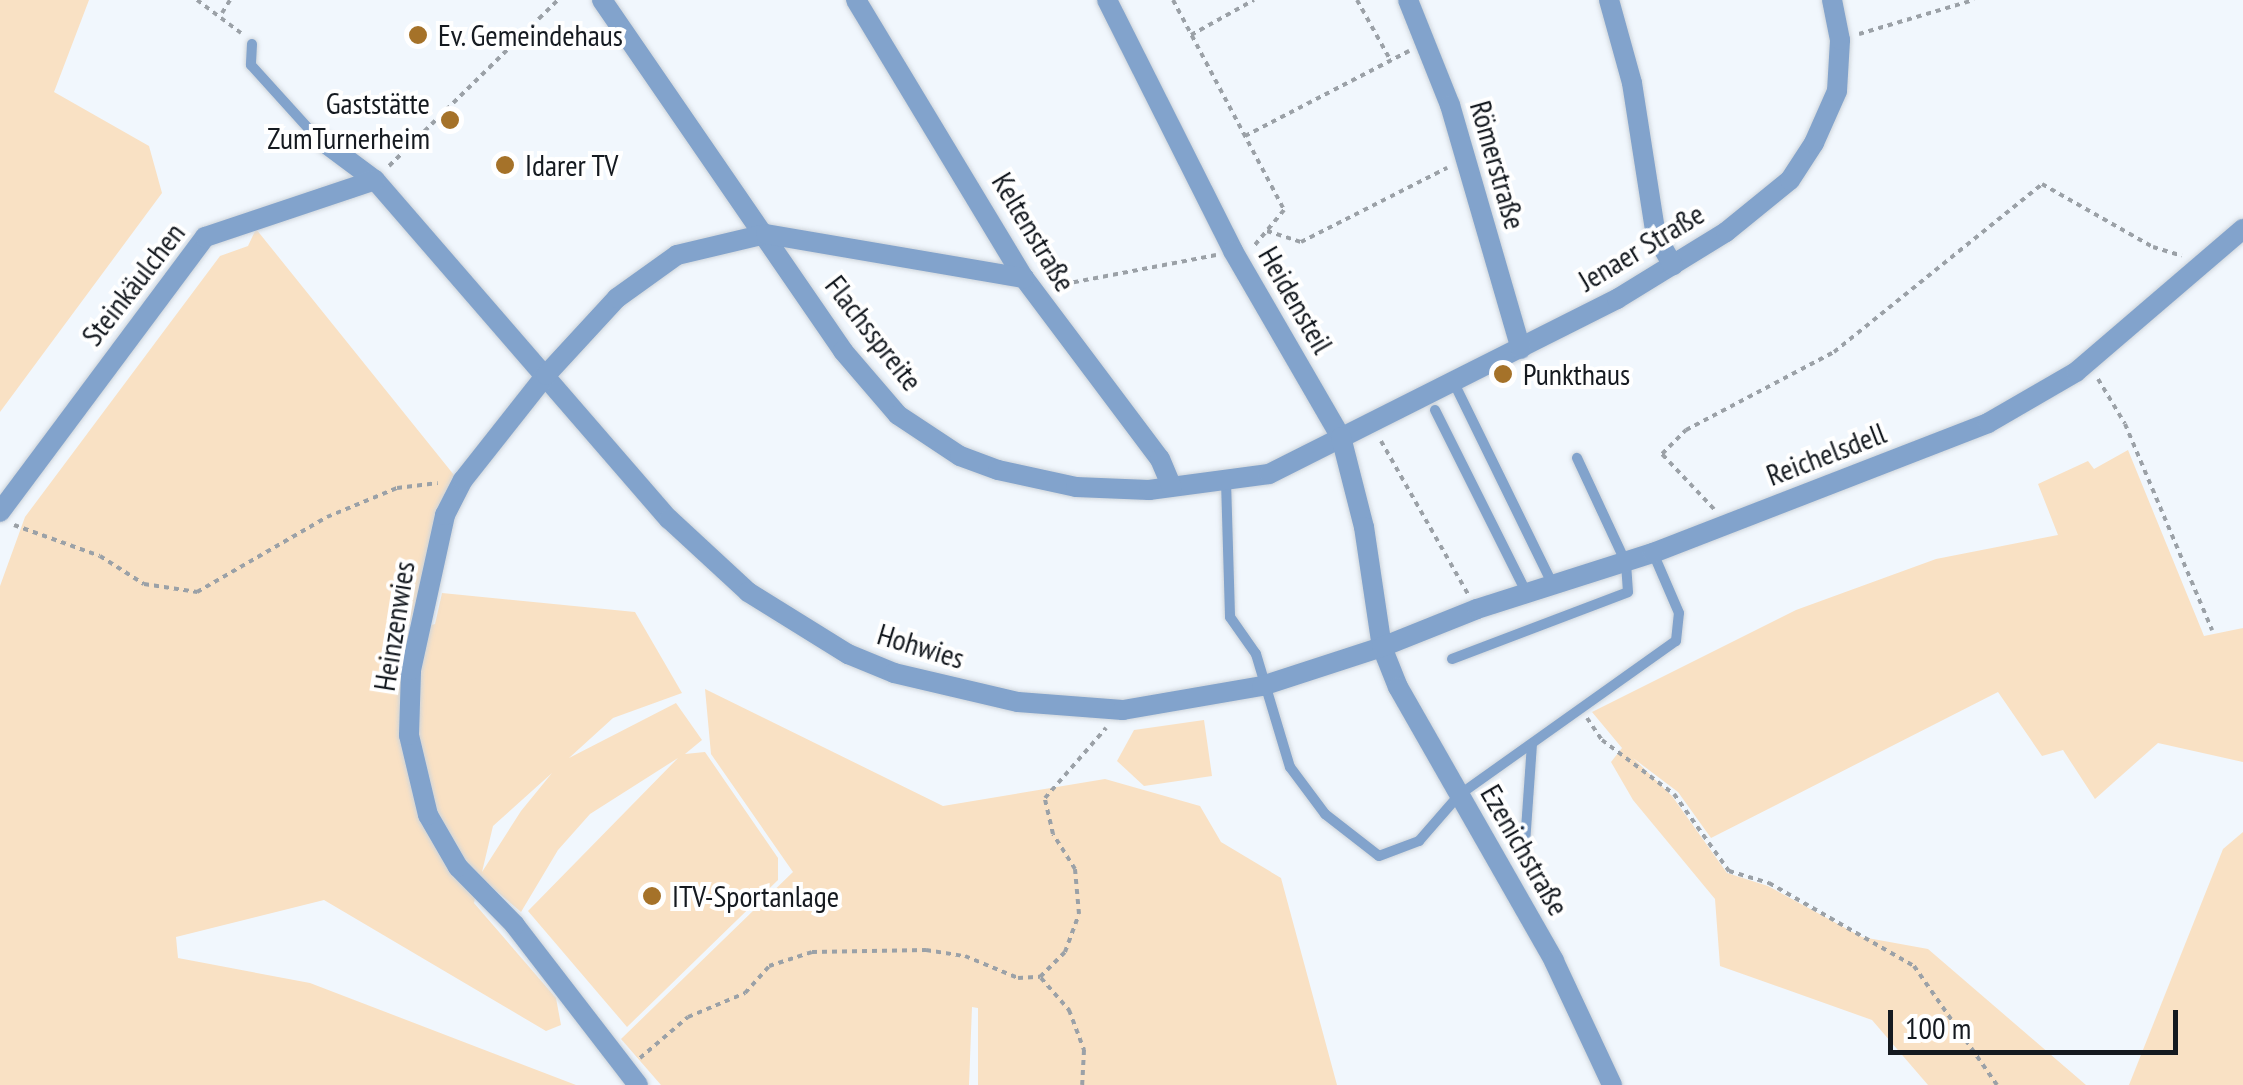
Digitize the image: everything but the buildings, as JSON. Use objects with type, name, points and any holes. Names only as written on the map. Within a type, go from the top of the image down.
[{"type":"street","name":"Flachsspreite","points":[[602,0],[870,385],[927,436],[960,456],[1035,481],[1113,490],[1172,488],[1268,474],[1341,437]]},
{"type":"street","name":"Keltenstraße","points":[[856,0],[1024,278],[1160,460],[1172,488]]},
{"type":"street","name":"Heidensteil","points":[[1108,0],[1233,251],[1341,437],[1364,527],[1382,647]]},
{"type":"street","name":"Römerstraße","points":[[1408,0],[1467,159],[1521,349]]},
{"type":"street","points":[[1609,0],[1632,84],[1656,236],[1673,266]]},
{"type":"street","name":"Jenaer Straße","points":[[1341,437],[1521,349],[1673,266],[1790,180],[1837,91],[1840,40],[1832,0]]},
{"type":"street","name":"Hohwies","points":[[317,138],[375,180],[692,542],[798,625],[894,673],[962,691],[1123,710],[1262,686],[1382,647]]},
{"type":"street","name":"Steinkäulchen","points":[[0,512],[205,237],[375,180]]},
{"type":"street","name":"Reichelsdell","points":[[1382,647],[1477,609],[1653,553],[1988,422],[2086,363],[2243,230]]},
{"type":"street","points":[[546,374],[617,298],[662,263],[766,234],[1024,278]]},
{"type":"street","name":"Heinzenwies","points":[[546,374],[462,480],[445,515],[412,670],[409,735],[428,815],[458,867],[515,925],[636,1081]]},
{"type":"street","name":"Ezenichstraße","points":[[1382,647],[1459,794],[1554,961],[1612,1085]]},
{"type":"lane","points":[[252,44],[251,65],[317,138]]},
{"type":"lane","points":[[1454,383],[1552,583]]},
{"type":"lane","points":[[1435,410],[1527,594]]},
{"type":"lane","points":[[1452,659],[1628,592],[1626,563],[1577,458]]},
{"type":"lane","points":[[1226,481],[1227,601],[1256,654],[1262,686],[1304,790],[1380,856],[1419,841],[1459,794],[1676,641],[1679,613],[1653,553]]},
{"type":"lane","points":[[1524,858],[1532,744]]},
{"type":"path","points":[[197,0],[222,15],[252,44]]},
{"type":"path","points":[[222,15],[230,0]]},
{"type":"path","points":[[375,180],[558,0]]},
{"type":"path","points":[[1075,282],[1256,246],[1284,210],[1173,0]]},
{"type":"path","points":[[1192,35],[1254,0]]},
{"type":"path","points":[[1357,0],[1391,61]]},
{"type":"path","points":[[1840,40],[1974,0]]},
{"type":"path","points":[[1245,136],[1426,41]]},
{"type":"path","points":[[1268,231],[1301,242],[1467,159]]},
{"type":"path","points":[[1720,527],[1711,501],[1662,454],[1686,430],[1848,342],[2042,184],[2153,247],[2181,253],[2191,277]]},
{"type":"path","points":[[2086,363],[2114,401],[2212,630]]},
{"type":"path","points":[[1372,424],[1477,609]]},
{"type":"path","points":[[0,526],[19,524],[58,537],[144,584],[196,592],[327,517],[397,488],[462,480]]},
{"type":"path","points":[[1580,708],[1602,740],[1674,794],[1729,871],[1785,891],[1914,966],[1997,1085]]},
{"type":"path","points":[[636,1081],[688,1017],[745,993],[769,966],[812,952],[926,950],[965,956],[1018,978],[1040,976],[1065,952],[1078,914],[1075,869],[1053,834],[1045,798],[1123,710]]},
{"type":"path","points":[[1040,976],[1068,1010],[1084,1050],[1082,1085]]},
{"type":"shaded area","points":[[0,0],[89,0],[54,92],[149,146],[162,193],[0,412]]},
{"type":"shaded area","points":[[256,229],[454,475],[407,633],[435,624],[442,593],[635,612],[682,693],[613,718],[569,758],[676,703],[702,740],[685,754],[705,752],[778,858],[778,880],[627,1027],[528,911],[678,758],[590,814],[558,850],[521,912],[480,877],[474,903],[556,998],[561,1025],[546,1031],[324,900],[176,937],[178,958],[310,983],[576,1085],[0,1085],[0,586],[25,517],[220,256],[248,246]],"holes":[[[552,773],[521,811],[482,872],[493,826]]]},
{"type":"shaded area","points":[[2128,450],[2204,636],[2243,628],[2243,762],[2158,743],[2095,799],[2063,750],[2042,756],[1998,692],[1711,838],[1678,792],[1633,758],[1672,796],[1727,873],[1768,886],[1862,937],[1928,949],[2086,1085],[1928,1085],[1872,1020],[1720,966],[1715,899],[1633,800],[1611,762],[1622,748],[1592,712],[1796,610],[1936,559],[2058,535],[2038,484],[2088,461],[2094,469]]},
{"type":"shaded area","points":[[705,689],[943,806],[1105,779],[1200,806],[1221,842],[1281,878],[1337,1085],[978,1085],[978,1008],[972,1007],[969,1085],[661,1085],[621,1039],[793,872],[711,754]]},
{"type":"shaded area","points":[[1204,720],[1212,776],[1144,786],[1117,761],[1134,730]]},
{"type":"shaded area","points":[[2243,832],[2243,1085],[2129,1085],[2223,849]]},
{"type":"place","name":"Ev. Gemeindehaus","points":[[418,35]]},
{"type":"place","name":"Gaststätte ZumTurnerheim","points":[[450,120]]},
{"type":"place","name":"Idarer TV","points":[[505,165]]},
{"type":"place","name":"Punkthaus","points":[[1503,374]]},
{"type":"place","name":"ITV-Sportanlage","points":[[652,896]]}]
